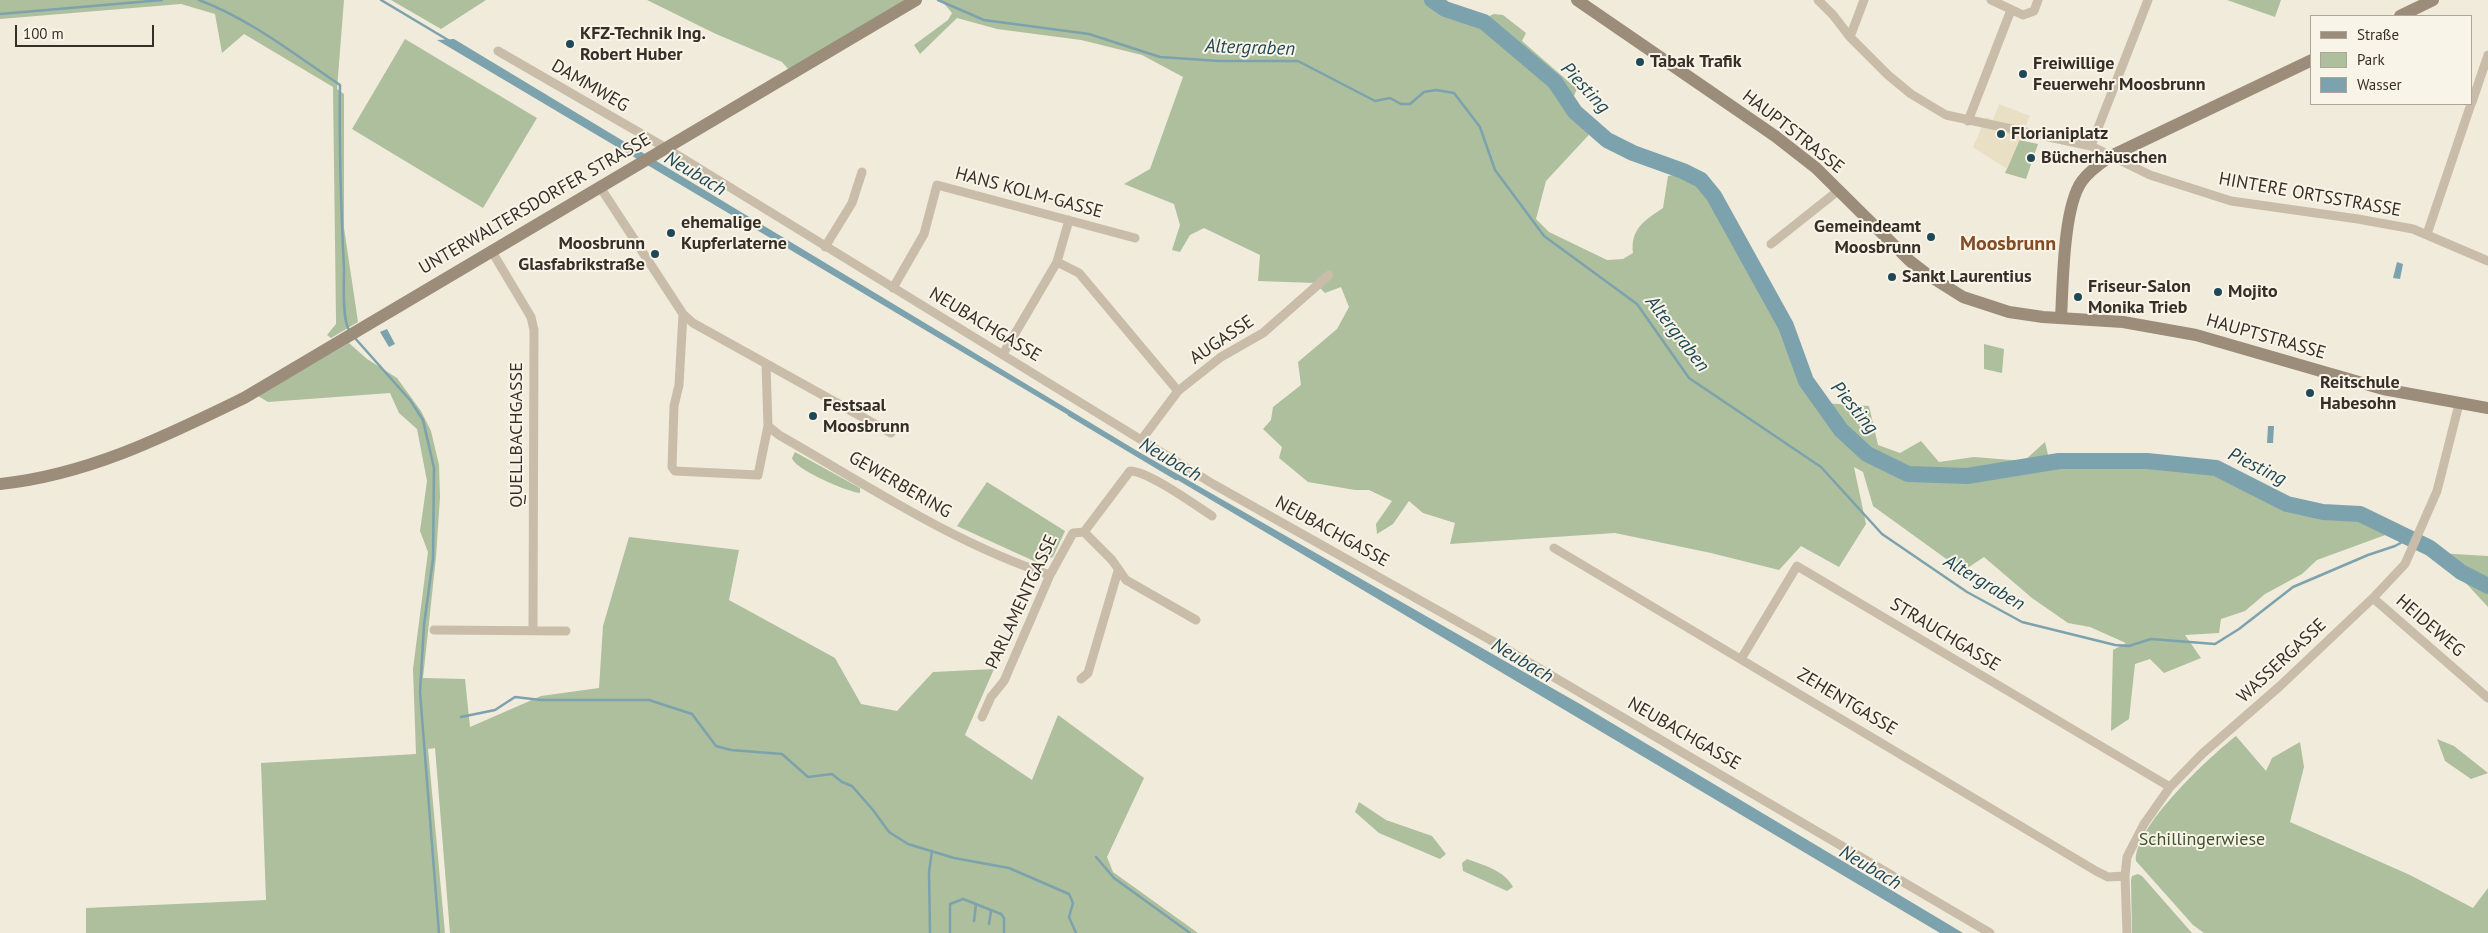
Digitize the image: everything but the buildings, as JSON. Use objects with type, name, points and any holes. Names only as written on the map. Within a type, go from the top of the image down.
[{"type":"main road","name":"UNTERWALTERSDORFER STRASSE","points":[[0,484],[29,481],[77,469],[170,434],[244,398],[916,0]]},
{"type":"main road","name":"HAUPTSTRASSE","points":[[1577,0],[1709,88],[1816,168],[1910,261],[1943,286],[1988,307],[2009,312],[2061,318],[2123,322],[2196,335],[2383,389],[2488,408]]},
{"type":"main road","points":[[2402,15],[2433,0]]},
{"type":"main road","points":[[2061,318],[2069,223],[2073,198],[2082,181],[2096,167],[2112,156],[2310,61]]},
{"type":"street","name":"HINTERE ORTSSTRASSE","points":[[1818,0],[1833,15],[1850,37],[1888,75],[1912,94],[1946,115],[2091,146],[2155,177],[2231,201],[2358,219],[2426,234],[2488,261]]},
{"type":"street","points":[[1850,37],[1864,0]]},
{"type":"street","points":[[1991,0],[2023,15],[2034,11],[2038,0]]},
{"type":"street","points":[[2091,146],[2148,0]]},
{"type":"street","points":[[1968,120],[2011,10]]},
{"type":"street","name":"DAMMWEG","points":[[498,51],[660,151]]},
{"type":"street","points":[[2473,97],[2488,55]]},
{"type":"street","points":[[2426,234],[2470,105]]},
{"type":"street","name":"NEUBACHGASSE","points":[[660,151],[1003,354],[1213,484],[1494,642],[1990,933]]},
{"type":"street","points":[[825,247],[852,203],[862,172]]},
{"type":"street","name":"HANS KOLM-GASSE","points":[[893,288],[924,234],[937,185],[1135,238]]},
{"type":"street","points":[[600,187],[682,314],[693,323],[766,365],[891,434]]},
{"type":"street","points":[[1771,244],[1839,190]]},
{"type":"street","points":[[1003,354],[1057,262],[1069,220]]},
{"type":"street","name":"QUELLBACHGASSE","points":[[491,250],[531,317],[534,330],[533,630]]},
{"type":"street","points":[[1057,262],[1079,273],[1178,391]]},
{"type":"street","name":"AUGASSE","points":[[1142,439],[1178,391],[1221,357],[1263,333],[1329,275]]},
{"type":"street","points":[[682,314],[679,385],[674,406],[672,467],[675,471],[758,475],[768,426],[766,365]]},
{"type":"street","name":"WASSERGASSE","points":[[2127,933],[2125,876],[2131,847],[2144,824],[2170,787],[2202,754],[2280,686],[2398,572],[2410,554],[2440,481],[2459,404]]},
{"type":"street","name":"GEWERBERING","points":[[768,426],[779,435],[983,550],[1050,575]]},
{"type":"street","points":[[1084,532],[1130,471],[1135,471],[1157,482],[1212,516]]},
{"type":"street","name":"PARLAMENTGASSE","points":[[982,717],[991,697],[1004,681],[1050,575],[1073,533],[1084,532],[1112,560],[1126,580],[1196,620]]},
{"type":"street","name":"ZEHENTGASSE","points":[[1554,548],[2096,871],[2108,877],[2125,876]]},
{"type":"street","name":"STRAUCHGASSE","points":[[1741,659],[1797,566],[2170,787]]},
{"type":"street","points":[[1081,679],[1088,673],[1118,571]]},
{"type":"street","name":"HEIDEWEG","points":[[2373,598],[2488,698]]},
{"type":"street","points":[[434,630],[566,631]]},
{"type":"green space","points":[[0,0],[344,0],[337,89],[344,94],[344,228],[358,322],[331,338],[327,335],[336,324],[333,87],[244,34],[222,53],[215,14],[181,4],[0,19]]},
{"type":"green space","points":[[391,0],[486,0],[441,29]]},
{"type":"green space","points":[[647,0],[908,0],[790,71],[782,62],[716,34]]},
{"type":"green space","points":[[941,0],[1426,0],[1439,11],[1475,22],[1494,14],[1503,15],[1526,33],[1522,41],[1577,89],[1572,100],[1598,125],[1546,181],[1536,219],[1549,232],[1607,260],[1623,259],[1633,253],[1636,231],[1645,221],[1663,208],[1668,176],[1687,173],[1703,190],[1747,260],[1823,403],[1869,406],[1878,445],[1900,453],[1921,441],[1939,462],[1974,457],[2024,461],[2045,442],[2049,459],[2063,459],[2062,466],[2152,467],[2152,464],[2214,472],[2289,510],[2361,520],[2388,534],[2317,560],[2302,574],[2265,594],[2245,611],[2221,619],[2219,633],[2185,635],[2201,658],[2164,673],[2150,659],[2135,664],[2129,719],[2111,731],[2113,650],[2126,643],[2090,627],[2068,623],[2032,598],[1984,557],[1963,571],[1873,506],[1863,472],[1854,467],[1866,524],[1839,567],[1801,546],[1779,570],[1711,553],[1615,533],[1450,544],[1455,523],[1423,513],[1409,501],[1393,524],[1377,534],[1376,524],[1392,501],[1369,490],[1355,490],[1308,482],[1279,458],[1282,447],[1263,429],[1271,420],[1273,407],[1301,385],[1298,362],[1337,329],[1349,307],[1341,287],[1325,293],[1315,283],[1258,281],[1260,255],[1204,228],[1190,235],[1180,252],[1172,250],[1180,225],[1174,204],[1124,184],[1150,169],[1183,77],[1142,55],[1081,40],[997,29],[957,18],[920,54],[914,45],[948,20],[952,13]]},
{"type":"green space","points":[[2227,0],[2281,0],[2275,17]]},
{"type":"green space","points":[[405,39],[537,118],[483,208],[352,129]]},
{"type":"green space","points":[[2019,140],[2038,144],[2026,179],[2005,173]]},
{"type":"green space","points":[[349,343],[367,359],[397,378],[421,411],[431,431],[439,465],[440,497],[436,557],[423,678],[465,679],[470,727],[541,696],[599,688],[603,626],[629,537],[739,550],[729,600],[835,658],[861,704],[897,711],[933,672],[994,669],[965,735],[1032,780],[1058,715],[1144,778],[1107,857],[1113,872],[1198,933],[450,933],[435,748],[428,749],[445,933],[86,933],[86,908],[266,900],[261,763],[416,754],[413,669],[428,552],[420,531],[427,481],[417,429],[399,413],[390,393],[268,402],[258,396]]},
{"type":"green space","points":[[1984,344],[2004,349],[2002,373],[1984,369]]},
{"type":"green space","points":[[795,452],[860,488],[860,493],[811,474],[795,463],[792,458]]},
{"type":"green space","points":[[987,482],[1065,531],[1053,557],[1036,562],[957,526]]},
{"type":"green space","points":[[2438,553],[2488,556],[2488,607]]},
{"type":"green space","name":"Schillingerwiese","points":[[2236,736],[2266,771],[2272,758],[2300,742],[2304,767],[2290,822],[2410,875],[2473,908],[2488,888],[2488,933],[2204,933],[2193,925],[2136,861],[2138,847],[2159,812],[2209,759]]},
{"type":"green space","points":[[2437,739],[2454,746],[2488,773],[2471,779],[2445,761]]},
{"type":"green space","points":[[1359,802],[1386,820],[1432,836],[1446,854],[1440,859],[1379,833],[1355,812]]},
{"type":"green space","points":[[1467,859],[1487,866],[1499,873],[1513,887],[1507,891],[1463,871],[1462,863]]},
{"type":"green space","points":[[2138,874],[2142,876],[2192,933],[2132,933],[2131,880],[2132,876]]},
{"type":"shaded area","name":"Florianiplatz","points":[[1999,104],[2030,116],[2007,169],[1973,147],[1986,117],[1993,120]]},
{"type":"water","points":[[454,39],[1139,452],[1580,704],[1963,933],[1940,933],[437,40]]},
{"type":"water","points":[[2397,262],[2403,264],[2400,279],[2393,278]]},
{"type":"water","points":[[387,329],[395,344],[389,347],[380,332]]},
{"type":"water","points":[[2268,426],[2274,426],[2273,443],[2267,443]]},
{"type":"waterway","points":[[0,14],[162,0]]},
{"type":"waterway","points":[[199,0],[254,27],[340,85],[344,301],[345,318],[349,330]]},
{"type":"waterway","name":"Neubach","points":[[381,0],[448,40]]},
{"type":"waterway","name":"Altergraben","points":[[938,0],[984,20],[1089,34],[1160,57],[1219,61],[1298,61],[1375,101],[1390,98],[1401,104],[1410,104],[1424,92],[1436,90],[1454,93],[1480,127],[1495,170],[1544,236],[1637,304],[1689,378],[1821,467],[1882,534],[1967,592],[2022,622],[2115,645],[2129,646],[2151,639],[2215,644],[2239,629],[2293,587],[2408,539]]},
{"type":"waterway","name":"Piesting","points":[[1432,0],[1445,9],[1484,22],[1555,82],[1575,112],[1607,140],[1633,153],[1683,171],[1701,180],[1714,196],[1786,326],[1806,381],[1841,430],[1867,454],[1908,474],[1967,476],[2059,461],[2147,461],[2216,468],[2287,504],[2323,512],[2360,514],[2430,548],[2461,572],[2488,586]]},
{"type":"waterway","points":[[354,337],[410,400],[423,420],[434,468],[433,559],[424,625],[420,692],[439,933]]},
{"type":"waterway","name":"Neubach","points":[[1069,415],[1176,479]]},
{"type":"waterway","points":[[461,717],[495,710],[515,697],[541,700],[649,700],[692,714],[716,746],[731,750],[782,754],[808,777],[832,774],[842,782],[852,786],[889,832],[908,844],[954,858],[1009,868],[1069,894],[1073,903],[1069,917],[1076,933]]},
{"type":"waterway","points":[[930,933],[929,872],[932,851]]},
{"type":"waterway","points":[[1096,857],[1114,878],[1190,933]]},
{"type":"waterway","points":[[950,933],[950,904],[963,899],[1001,914],[1004,918],[1004,933]]},
{"type":"waterway","points":[[974,921],[976,904]]},
{"type":"waterway","points":[[989,924],[991,911]]},
{"type":"place","name":"KFZ-Technik Ing. Robert Huber","points":[[570,44]]},
{"type":"place","name":"Tabak Trafik","points":[[1640,62]]},
{"type":"place","name":"Freiwillige Feuerwehr Moosbrunn","points":[[2023,74]]},
{"type":"place","name":"Florianiplatz","points":[[2001,134]]},
{"type":"place","name":"Bücherhäuschen","points":[[2031,158]]},
{"type":"place","name":"ehemalige Kupferlaterne","points":[[671,233]]},
{"type":"place","name":"Gemeindeamt Moosbrunn","points":[[1931,237]]},
{"type":"place","name":"Moosbrunn Glasfabrikstraße","points":[[655,254]]},
{"type":"place","name":"Sankt Laurentius","points":[[1892,277]]},
{"type":"place","name":"Mojito","points":[[2218,292]]},
{"type":"place","name":"Friseur-Salon Monika Trieb","points":[[2078,297]]},
{"type":"place","name":"Reitschule Habesohn","points":[[2310,393]]},
{"type":"place","name":"Festsaal Moosbrunn","points":[[813,416]]},
{"type":"district","name":"Moosbrunn","points":[[2008,244]]}]
